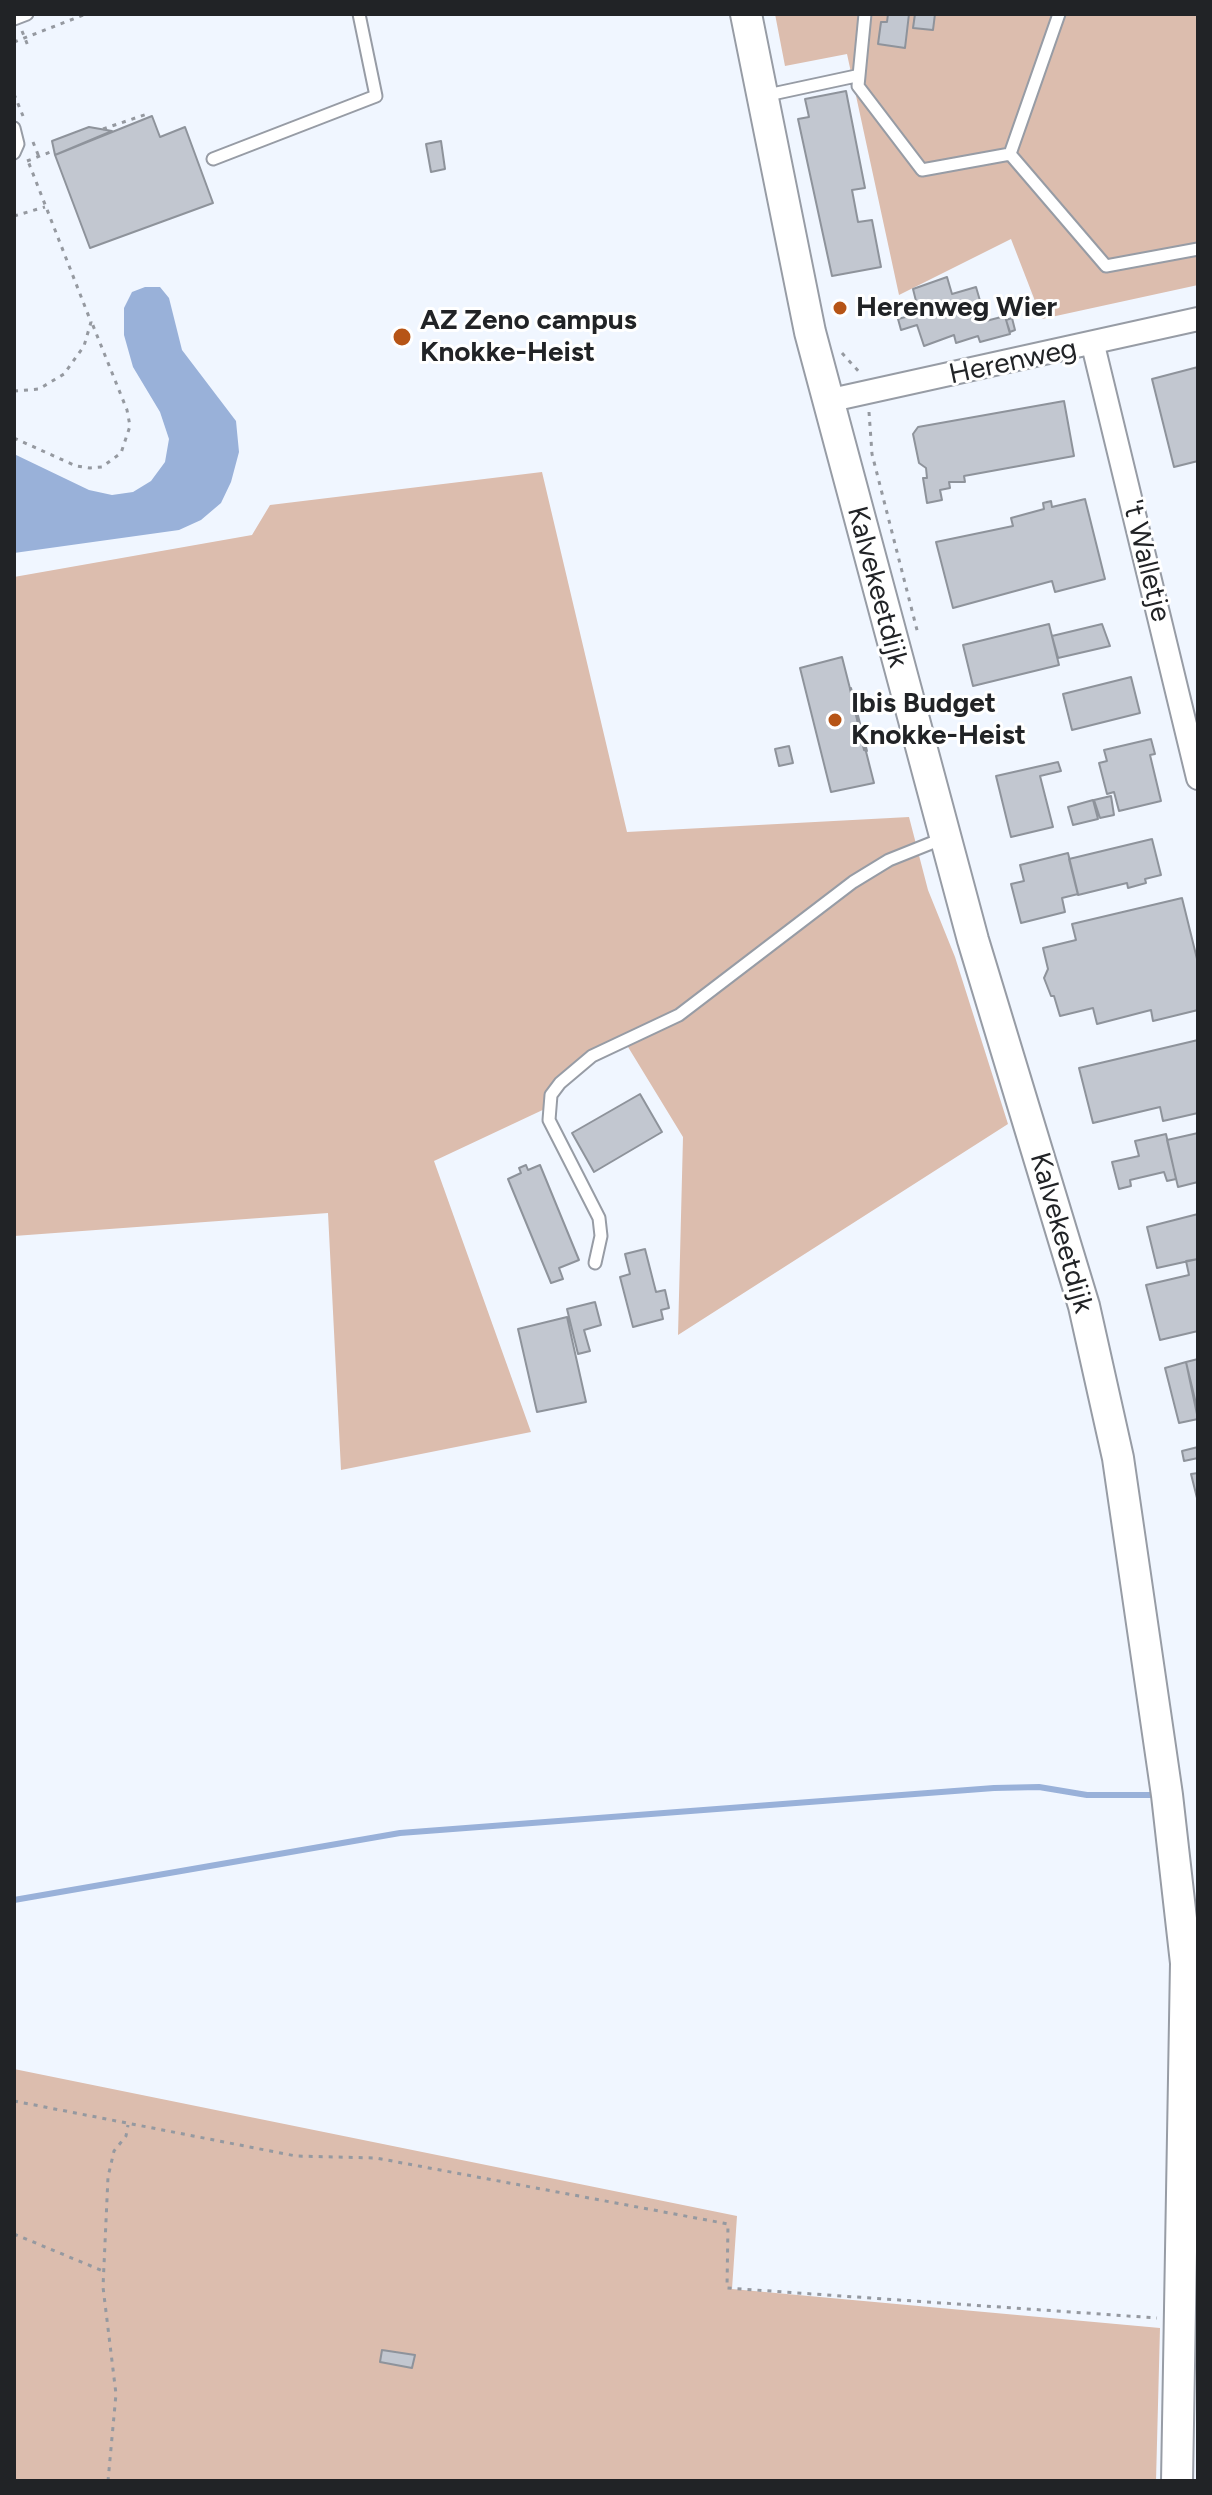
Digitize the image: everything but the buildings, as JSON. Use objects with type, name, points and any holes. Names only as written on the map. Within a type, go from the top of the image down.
[{"type":"street","name":"Kalvekeetdijk","points":[[746,14],[810,332],[827,401],[945,837],[1084,1306],[1126,1502],[1169,1811],[1186,1963],[1177,2481]]},
{"type":"street","name":"Herenweg","points":[[827,401],[1093,345],[1198,319]]},
{"type":"street","name":"'t Walletje","points":[[1093,345],[1198,778]]},
{"type":"lane","points":[[14,19],[27,14]]},
{"type":"lane","points":[[213,159],[376,96],[359,14]]},
{"type":"lane","points":[[865,14],[856,76],[858,86],[922,170],[1010,154]]},
{"type":"lane","points":[[1010,154],[1059,14]]},
{"type":"lane","points":[[762,96],[856,76]]},
{"type":"lane","points":[[14,128],[18,144],[14,153]]},
{"type":"lane","points":[[1010,154],[1106,266],[1198,249]]},
{"type":"lane","points":[[595,1263],[601,1236],[599,1218],[549,1120],[551,1095],[560,1083],[575,1066],[592,1056],[679,1015],[853,882],[889,860],[945,837]]},
{"type":"path","points":[[14,42],[86,14]]},
{"type":"path","points":[[103,129],[150,113]]},
{"type":"path","points":[[14,438],[76,466],[102,467],[121,453],[130,426],[127,410],[28,161],[53,151]]},
{"type":"path","points":[[14,216],[46,207]]},
{"type":"path","points":[[14,391],[39,389],[64,374],[84,346],[91,322]]},
{"type":"path","points":[[14,2101],[296,2156],[376,2158],[728,2224],[727,2288],[1181,2320]]},
{"type":"path","points":[[108,2481],[116,2394],[104,2272],[108,2177],[114,2151],[126,2136],[128,2125]]},
{"type":"path","points":[[14,2234],[104,2272]]},
{"type":"shaded area","points":[[775,14],[1198,14],[1198,285],[1042,319],[1011,239],[899,295],[847,54],[785,66]]},
{"type":"shaded area","points":[[542,472],[627,832],[909,817],[928,890],[955,957],[1008,1124],[678,1335],[683,1137],[625,1042],[575,1066],[549,1107],[434,1161],[531,1432],[341,1470],[328,1213],[14,1236],[14,577],[252,535],[270,505]]},
{"type":"shaded area","points":[[14,2069],[737,2216],[732,2289],[1160,2328],[1156,2481],[14,2481]]},
{"type":"water","points":[[145,287],[160,287],[169,298],[182,350],[236,421],[239,452],[231,482],[221,503],[201,520],[179,530],[14,553],[14,454],[89,490],[112,495],[133,492],[151,481],[165,462],[169,439],[160,412],[133,367],[124,335],[124,308],[132,292]]},
{"type":"waterway","points":[[14,1900],[400,1833],[994,1788],[1039,1787],[1087,1795],[1151,1795]]},
{"type":"place","name":"Herenweg Wier","points":[[840,308]]},
{"type":"place","name":"AZ Zeno campus Knokke-Heist","points":[[402,337]]},
{"type":"place","name":"Ibis Budget Knokke-Heist","points":[[835,720]]}]
